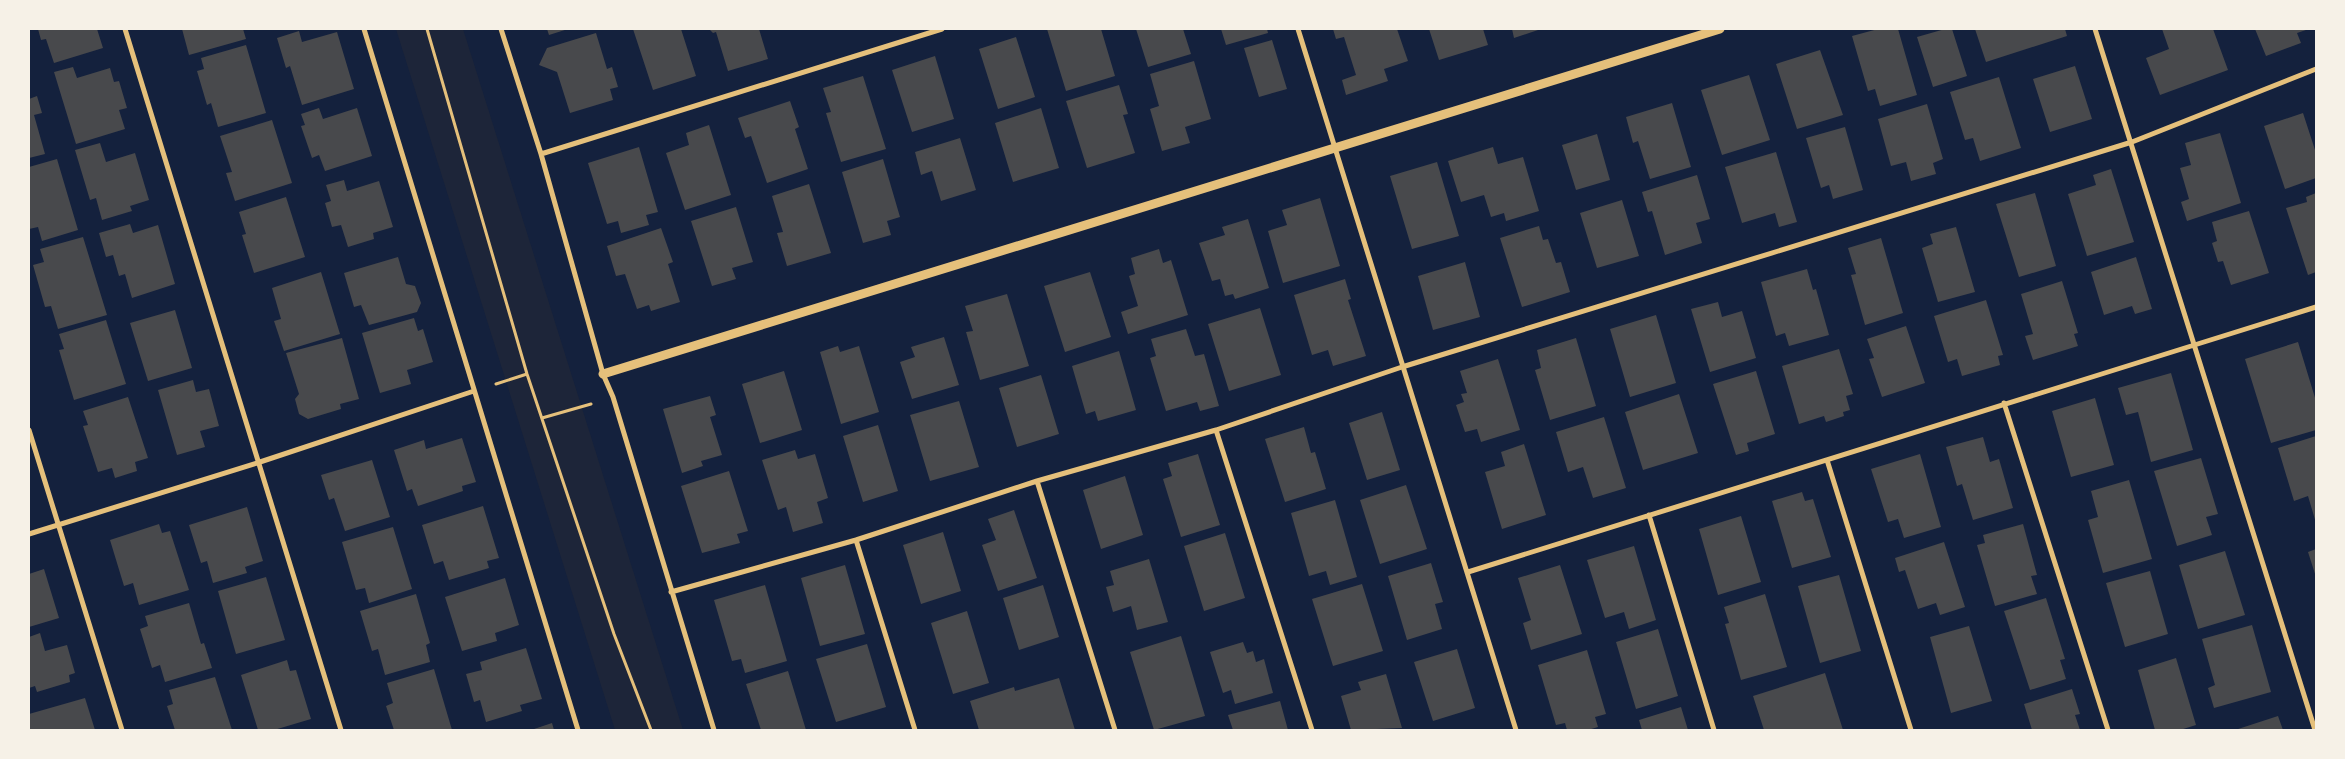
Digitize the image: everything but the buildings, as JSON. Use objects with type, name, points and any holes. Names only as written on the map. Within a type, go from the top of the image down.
[{"type":"street","points":[[125,29],[257,463],[341,730]]},
{"type":"street","points":[[364,29],[578,730]]},
{"type":"street","points":[[501,29],[541,154],[603,374],[613,397],[714,730]]},
{"type":"street","points":[[541,154],[942,29]]},
{"type":"street","points":[[1298,29],[1516,730]]},
{"type":"street","points":[[603,374],[1720,29]]},
{"type":"street","points":[[2095,29],[2315,730]]},
{"type":"street","points":[[671,592],[856,540],[1037,482],[1216,430],[1402,367],[2132,142],[2316,69]]},
{"type":"street","points":[[1468,572],[2316,307]]},
{"type":"street","points":[[29,534],[257,463],[474,391]]},
{"type":"street","points":[[2004,403],[2108,730]]},
{"type":"street","points":[[29,430],[122,730]]},
{"type":"street","points":[[1216,430],[1312,730]]},
{"type":"street","points":[[1828,460],[1911,730]]},
{"type":"street","points":[[1037,482],[1115,730]]},
{"type":"street","points":[[1649,515],[1714,730]]},
{"type":"street","points":[[856,540],[915,730]]},
{"type":"path","points":[[427,29],[527,374],[614,634],[651,730]]},
{"type":"path","points":[[474,391],[527,374]]},
{"type":"path","points":[[542,419],[613,397]]},
{"type":"shaded area","points":[[396,29],[463,29],[683,730],[615,730]]}]
